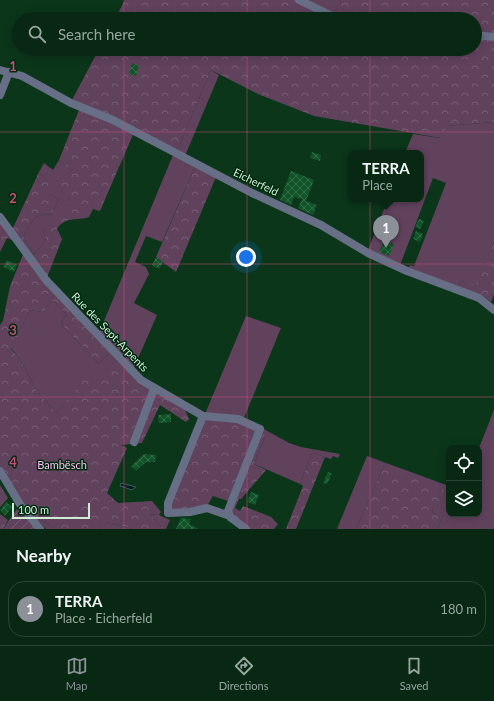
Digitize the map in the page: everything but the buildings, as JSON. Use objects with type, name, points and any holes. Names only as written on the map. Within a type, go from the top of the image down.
[{"type":"street","points":[[299,0],[324,12]]},
{"type":"street","points":[[482,36],[494,37]]},
{"type":"street","points":[[0,70],[9,72],[0,95]]},
{"type":"street","name":"Eicherfeld","points":[[9,72],[22,76],[71,103],[113,120],[252,193],[321,225],[368,253],[407,271],[479,298],[494,310]]},
{"type":"street","name":"Rue des Sept-Arpents","points":[[0,218],[56,292],[132,372],[154,389],[203,416],[238,419],[260,429],[228,514]]},
{"type":"street","points":[[134,442],[154,389]]},
{"type":"street","points":[[203,416],[168,504],[168,513],[190,512],[207,508],[228,514],[246,529]]},
{"type":"street","points":[[0,471],[21,506],[40,529]]},
{"type":"street","points":[[0,480],[13,500],[21,506]]},
{"type":"green space","name":"Bambësch","points":[[125,0],[299,0],[322,12],[119,12]]},
{"type":"green space","points":[[299,0],[341,0],[335,12],[322,12]]},
{"type":"green space","name":"Bambësch","points":[[341,0],[494,0],[494,122],[447,126],[441,138],[314,116],[258,94],[211,70],[177,151],[135,130],[100,211],[93,209],[89,217],[64,222],[57,229],[62,239],[46,280],[107,349],[108,354],[99,364],[61,324],[66,314],[54,301],[50,302],[44,312],[30,310],[11,349],[20,359],[36,390],[56,413],[89,374],[95,379],[117,360],[184,408],[189,419],[186,422],[160,405],[142,443],[121,445],[127,448],[107,493],[118,503],[152,501],[161,512],[159,515],[150,514],[158,524],[166,529],[133,529],[107,522],[99,529],[57,529],[33,516],[23,504],[0,466],[0,325],[3,321],[10,286],[25,250],[20,243],[7,238],[0,252],[0,221],[13,228],[39,172],[49,182],[49,193],[59,200],[51,215],[41,215],[37,217],[28,227],[24,236],[26,243],[34,255],[46,240],[43,231],[59,218],[66,208],[68,203],[69,188],[61,187],[57,179],[59,171],[72,171],[59,160],[81,105],[72,100],[95,56],[482,56],[482,12],[335,12]]},
{"type":"green space","points":[[211,70],[219,75],[185,156],[254,192],[254,194],[321,225],[322,223],[368,250],[387,202],[424,202],[399,268],[407,271],[410,265],[414,266],[446,183],[433,178],[424,202],[424,150],[406,150],[413,134],[440,138],[446,126],[494,122],[494,242],[475,286],[462,281],[458,285],[459,288],[486,299],[493,307],[494,313],[478,301],[404,272],[367,255],[318,226],[195,167],[162,242],[146,236],[135,262],[146,267],[149,274],[134,303],[157,315],[133,370],[148,383],[167,395],[196,411],[205,414],[246,316],[281,328],[244,418],[289,443],[301,447],[340,454],[338,458],[333,456],[331,459],[312,453],[300,484],[254,464],[266,434],[244,422],[220,417],[203,416],[203,418],[140,382],[117,360],[95,380],[89,375],[56,413],[36,390],[20,359],[11,348],[30,310],[44,312],[50,302],[54,301],[66,314],[61,324],[99,364],[108,354],[107,349],[55,293],[46,280],[47,278],[99,333],[173,155],[133,134],[135,130],[177,151]]},
{"type":"green space","points":[[59,160],[72,171],[66,210],[61,217],[43,231],[46,240],[34,255],[26,243],[24,236],[28,227],[37,217],[41,215],[51,215],[59,200],[49,193],[49,182],[39,172],[44,163],[53,170]]},
{"type":"green space","points":[[195,167],[216,177],[176,272],[156,257]]},
{"type":"green space","points":[[494,242],[494,294],[491,302],[484,297],[459,288],[458,285],[462,281],[475,285]]},
{"type":"green space","points":[[494,410],[494,529],[437,529],[441,520],[432,511],[435,503],[443,506],[384,466],[356,529],[337,529],[367,456],[446,485],[446,517],[482,517],[482,445],[480,445]]},
{"type":"green space","points":[[203,416],[244,422],[266,434],[254,464],[266,470],[241,499],[239,499],[235,508],[240,511],[243,506],[271,517],[278,524],[274,529],[245,529],[230,517],[231,502],[213,496],[207,506],[172,511],[168,503]]},
{"type":"green space","points":[[312,453],[325,457],[296,529],[286,529],[303,486],[300,484]]},
{"type":"green space","points":[[384,466],[446,491],[443,506],[435,504],[432,511],[441,520],[437,529],[356,529]]},
{"type":"green space","points":[[0,485],[8,498],[0,507]]},
{"type":"green space","points":[[17,509],[36,529],[3,529]]},
{"type":"green space","points":[[0,514],[8,520],[3,529],[0,529]]},
{"type":"green space","points":[[150,514],[159,515],[170,520],[166,529],[158,524]]},
{"type":"green space","points":[[33,516],[57,529],[46,529]]},
{"type":"green space","points":[[107,522],[133,529],[99,529]]},
{"type":"water","points":[[121,483],[136,487],[132,490],[120,486]]},
{"type":"place","name":"TERRA","points":[[386,248]]}]
